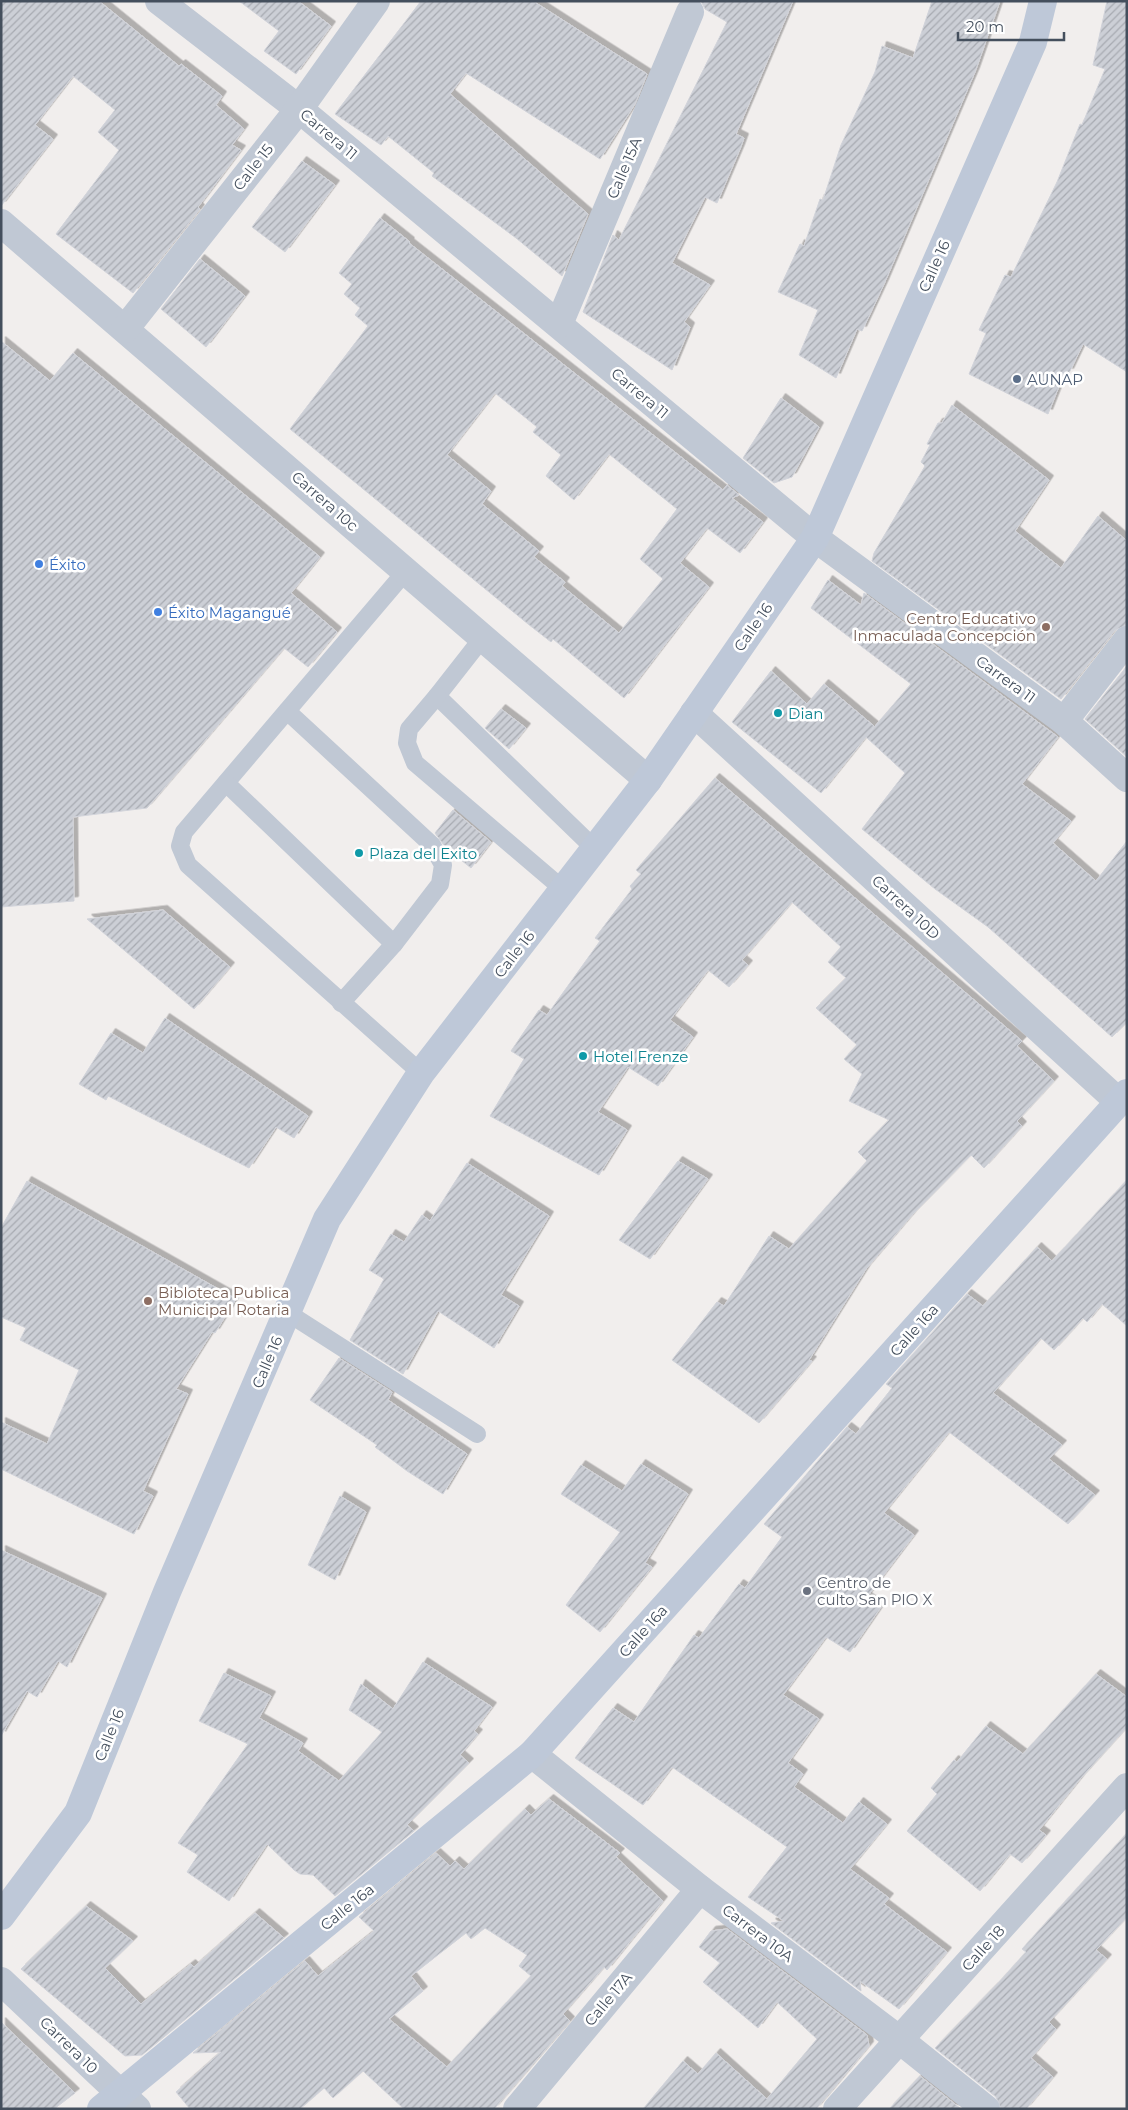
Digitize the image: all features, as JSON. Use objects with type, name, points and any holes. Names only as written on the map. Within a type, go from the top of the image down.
[{"type":"main road","name":"Calle 16","points":[[1,1916],[78,1813],[167,1592],[327,1219],[421,1074],[648,780],[814,538],[1033,42],[1044,1]]},
{"type":"main road","name":"Calle 16a","points":[[119,2104],[532,1754],[1123,1097]]},
{"type":"street","name":"Carrera 11","points":[[159,1],[299,109],[814,538],[1064,721],[1127,778]]},
{"type":"street","name":"Calle 15","points":[[125,329],[299,109],[376,1]]},
{"type":"street","name":"Calle 15A","points":[[558,324],[690,12]]},
{"type":"street","name":"Carrera 10c","points":[[1,222],[484,636],[648,780]]},
{"type":"street","points":[[1064,721],[1127,640]]},
{"type":"street","name":"Carrera 10D","points":[[694,713],[1123,1097]]},
{"type":"street","name":"Carrera 10A","points":[[532,1754],[700,1889],[901,2041],[986,2109]]},
{"type":"street","name":"Calle 18","points":[[837,2109],[901,2041],[1127,1787]]},
{"type":"street","name":"Calle 17A","points":[[517,2109],[700,1889]]},
{"type":"street","name":"Carrera 10","points":[[1,1981],[119,2104]]},
{"type":"lane","points":[[406,571],[184,832],[180,846],[188,865],[421,1074]]},
{"type":"lane","points":[[484,636],[409,729],[407,743],[415,762],[564,890]]},
{"type":"lane","points":[[437,696],[594,848]]},
{"type":"lane","points":[[287,711],[432,845],[443,865],[440,884],[394,944],[341,1003]]},
{"type":"lane","points":[[226,783],[394,944]]},
{"type":"lane","points":[[288,1313],[477,1434]]},
{"type":"building","points":[[1,1],[99,1],[179,66],[181,64],[222,96],[216,105],[244,129],[232,145],[241,150],[198,207],[200,209],[133,293],[56,234],[119,150],[98,132],[115,110],[73,76],[35,125],[53,139],[1,206]]},
{"type":"building","points":[[239,1],[298,1],[331,26],[296,74],[264,51],[279,31]]},
{"type":"building","points":[[421,1],[533,1],[647,74],[635,104],[600,159],[466,73],[450,94],[588,214],[562,276],[516,238],[432,176],[434,173],[388,136],[381,145],[335,114]]},
{"type":"building","points":[[701,1],[793,1],[736,134],[744,138],[717,203],[705,197],[672,263],[710,285],[684,322],[690,327],[672,370],[583,312],[613,235],[619,240],[727,22],[705,9]]},
{"type":"building","points":[[932,1],[1000,1],[975,72],[884,284],[862,331],[857,329],[836,378],[799,355],[818,310],[778,292],[800,244],[804,246],[820,199],[823,200],[841,145],[875,72],[882,46],[913,58]]},
{"type":"building","points":[[1107,1],[1127,1],[1127,372],[1083,344],[1069,373],[1065,371],[1048,414],[969,374],[986,333],[979,330],[1005,275],[1011,277],[1057,182],[1080,124],[1082,125],[1105,69],[1093,65]]},
{"type":"building","points":[[302,161],[335,185],[285,252],[252,227]]},
{"type":"building","points":[[380,218],[409,243],[723,490],[727,485],[739,495],[732,498],[763,522],[740,553],[707,528],[680,563],[709,587],[624,698],[553,639],[551,642],[528,624],[290,429],[368,326],[355,315],[360,308],[344,294],[352,284],[339,273]],"holes":[[[495,393],[537,427],[533,432],[561,455],[546,476],[574,500],[609,454],[677,509],[640,559],[663,579],[619,633],[562,586],[565,582],[534,557],[539,551],[482,504],[491,491],[447,455]]]},
{"type":"building","points":[[200,259],[245,296],[206,347],[161,309]]},
{"type":"building","name":"Éxito Magangué","points":[[1,341],[50,381],[73,353],[320,557],[291,593],[337,632],[308,667],[284,648],[147,808],[73,817],[74,901],[1,907]]},
{"type":"building","points":[[781,398],[819,427],[792,477],[774,483],[743,458]]},
{"type":"building","points":[[952,405],[1049,480],[1015,531],[1061,568],[1098,516],[1127,541],[1127,625],[1115,630],[1061,699],[872,561],[874,553],[925,466],[921,462],[930,445],[927,444],[938,423],[942,423]]},
{"type":"building","points":[[828,580],[861,605],[864,593],[1058,737],[1022,784],[1071,821],[1053,843],[1096,881],[1127,841],[1127,1022],[1112,1037],[988,927],[935,889],[862,829],[905,773],[866,737],[821,793],[732,722],[771,671],[807,704],[824,684],[874,726],[870,732],[911,684],[811,608]]},
{"type":"building","points":[[1127,666],[1127,757],[1085,719]]},
{"type":"building","points":[[501,709],[526,728],[509,749],[485,728]]},
{"type":"building","points":[[715,778],[1022,1041],[1017,1046],[1054,1081],[1017,1121],[1022,1126],[984,1168],[971,1155],[912,1215],[866,1269],[809,1360],[812,1361],[759,1423],[672,1360],[717,1302],[724,1306],[769,1236],[789,1249],[867,1161],[858,1152],[889,1120],[849,1101],[862,1074],[844,1059],[857,1045],[816,1008],[846,978],[828,962],[841,947],[792,902],[742,960],[748,965],[729,987],[708,970],[670,1020],[693,1037],[658,1086],[628,1067],[598,1112],[627,1130],[599,1175],[490,1116],[524,1059],[511,1051],[539,1010],[547,1015],[600,941],[595,938],[632,889],[630,886],[641,874],[636,870]]},
{"type":"building","points":[[453,810],[491,842],[471,868],[446,848],[435,833]]},
{"type":"building","points":[[163,910],[230,967],[194,1009],[87,919]]},
{"type":"building","points":[[165,1018],[308,1116],[294,1138],[276,1127],[249,1168],[108,1096],[106,1100],[79,1084],[111,1033],[143,1053]]},
{"type":"building","points":[[678,1161],[708,1179],[650,1259],[619,1240]]},
{"type":"building","points":[[467,1163],[549,1216],[501,1295],[519,1306],[494,1348],[438,1311],[403,1374],[350,1340],[384,1279],[369,1270],[391,1234],[404,1242],[422,1215],[430,1221]]},
{"type":"building","points":[[1127,1180],[1127,1326],[1102,1304],[1087,1322],[1083,1318],[1054,1350],[1041,1338],[993,1393],[1062,1445],[1049,1459],[1095,1495],[1068,1524],[949,1432],[884,1513],[914,1535],[867,1597],[881,1607],[850,1652],[826,1637],[783,1695],[819,1719],[788,1763],[803,1774],[794,1787],[843,1823],[859,1802],[887,1824],[850,1869],[889,1898],[884,1904],[947,1952],[899,2009],[860,1981],[861,1991],[771,1923],[784,1921],[748,1897],[787,1847],[672,1767],[643,1805],[575,1758],[613,1708],[634,1722],[694,1635],[699,1638],[739,1584],[745,1588],[782,1537],[764,1524],[847,1427],[856,1434],[892,1388],[886,1384],[967,1294],[983,1306],[1037,1247],[1052,1261]]},
{"type":"building","points":[[27,1181],[236,1299],[215,1333],[212,1332],[176,1389],[188,1394],[143,1491],[153,1496],[134,1534],[1,1469],[1,1422],[47,1444],[79,1370],[20,1340],[26,1328],[1,1317],[1,1228]]},
{"type":"building","points":[[339,1358],[392,1392],[388,1400],[467,1454],[443,1494],[407,1471],[375,1447],[377,1445],[310,1400]]},
{"type":"building","points":[[641,1464],[688,1494],[645,1563],[652,1567],[600,1632],[566,1605],[620,1532],[561,1494],[581,1465],[622,1491]]},
{"type":"building","points":[[340,1496],[366,1512],[335,1580],[308,1565]]},
{"type":"building","points":[[1,1550],[102,1598],[67,1667],[58,1661],[37,1697],[27,1691],[1,1736]]},
{"type":"building","points":[[423,1662],[492,1707],[474,1731],[478,1734],[460,1755],[469,1763],[407,1825],[414,1831],[335,1896],[313,1875],[300,1874],[294,1870],[267,1844],[229,1901],[187,1872],[198,1855],[178,1843],[248,1744],[199,1721],[224,1673],[271,1696],[259,1718],[303,1743],[298,1751],[339,1781],[382,1732],[349,1710],[361,1684],[393,1709]]},
{"type":"building","points":[[1096,1674],[1127,1697],[1127,1727],[1080,1779],[1039,1830],[1046,1835],[1022,1863],[1010,1854],[980,1891],[907,1831],[937,1794],[931,1788],[954,1760],[957,1762],[986,1726],[1023,1754]]},
{"type":"building","points":[[549,1799],[620,1853],[616,1857],[663,1901],[607,1970],[604,1967],[563,2014],[570,2021],[494,2109],[404,2109],[363,2071],[333,2098],[324,2088],[300,2109],[190,2109],[176,2092],[221,2052],[193,2053],[305,1961],[318,1976],[374,1931],[359,1917],[436,1853],[450,1866],[455,1861],[464,1869],[525,1809],[531,1815]],"holes":[[[485,1928],[527,1955],[519,1966],[531,1976],[447,2067],[389,2019],[423,1991],[411,1976],[466,1933],[471,1939]]]},
{"type":"building","points":[[1127,1833],[1127,1917],[1096,1950],[1107,1959],[1049,2022],[1056,2029],[1031,2058],[1053,2077],[1026,2109],[1001,2109],[996,2097],[935,2048],[1026,1952],[1022,1949]]},
{"type":"building","points":[[86,1906],[133,1941],[105,1968],[141,2004],[191,1964],[194,1967],[255,1913],[284,1938],[142,2055],[125,2056],[21,1969]]},
{"type":"building","points":[[727,1929],[867,2035],[869,2046],[816,2109],[643,2109],[683,2061],[698,2074],[716,2053],[767,2099],[817,2039],[777,2002],[758,2028],[703,1982],[720,1963],[699,1947],[711,1931]]},
{"type":"building","points":[[1,2022],[75,2093],[54,2109],[1,2109]]},
{"type":"building","points":[[920,2076],[961,2109],[889,2109]]},
{"type":"place","name":"AUNAP","points":[[1017,379]]},
{"type":"place","name":"Éxito","points":[[39,564]]},
{"type":"place","name":"Éxito Magangué","points":[[158,612]]},
{"type":"place","name":"Centro Educativo Inmaculada Concepción","points":[[1046,627]]},
{"type":"place","name":"Dian","points":[[778,713]]},
{"type":"place","name":"Plaza del Exito","points":[[359,853]]},
{"type":"place","name":"Hotel Frenze","points":[[583,1056]]},
{"type":"place","name":"Bibloteca Publica Municipal Rotaria","points":[[148,1301]]},
{"type":"place","name":"Centro de culto San PIO X","points":[[807,1591]]}]
